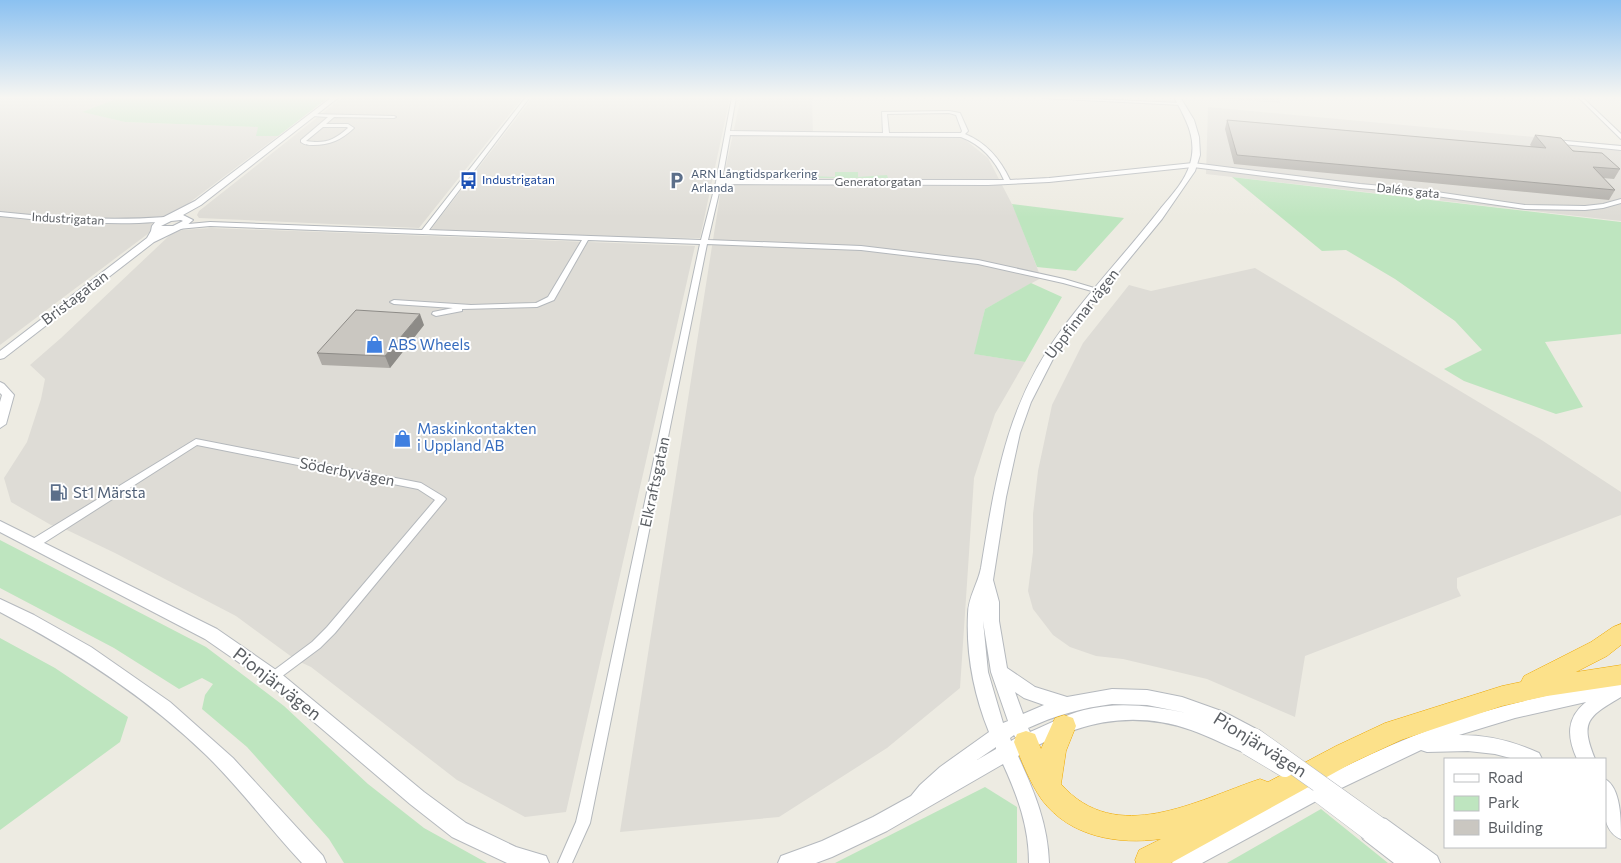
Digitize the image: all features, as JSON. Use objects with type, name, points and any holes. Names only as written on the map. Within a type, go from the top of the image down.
[{"type":"highway","points":[[1147,861],[1364,744],[1394,731],[1502,696],[1540,680],[1590,654],[1621,633]]},
{"type":"highway","points":[[1502,696],[1546,686],[1621,675]]},
{"type":"highway","points":[[1048,787],[1053,751],[1065,715]]},
{"type":"highway","points":[[1017,740],[1048,787],[1063,804],[1080,816],[1110,827],[1128,830],[1151,828],[1180,822],[1233,799],[1298,779]]},
{"type":"street","name":"Bristagatan","points":[[156,226],[198,203],[283,137]]},
{"type":"street","points":[[307,137],[303,141],[305,143],[330,144],[340,137]]},
{"type":"street","points":[[424,232],[497,137]]},
{"type":"street","name":"Elkraftsgatan","points":[[565,863],[583,823],[588,802],[704,242],[719,182],[726,137]]},
{"type":"street","points":[[968,137],[976,140],[993,156],[1008,182]]},
{"type":"street","points":[[1194,165],[1195,137]]},
{"type":"street","points":[[1555,142],[1621,148]]},
{"type":"street","name":"Generatorgatan","points":[[719,182],[1008,182],[1071,178],[1194,165]]},
{"type":"street","name":"Daléns gata","points":[[1194,165],[1360,186],[1426,192],[1525,207],[1586,208],[1603,206],[1621,200]]},
{"type":"street","name":"Uppfinnarvägen","points":[[1017,740],[998,734],[984,690],[976,636],[976,600],[986,580],[998,495],[1005,465],[1025,402],[1034,382],[1057,343],[1146,235],[1194,165]]},
{"type":"street","name":"Bristagatan","points":[[0,356],[151,240],[176,228],[188,219],[198,203]]},
{"type":"street","name":"Industrigatan","points":[[0,214],[36,218],[136,222],[169,219]]},
{"type":"street","points":[[169,219],[188,219],[210,224]]},
{"type":"street","name":"Industrigatan","points":[[136,222],[156,226]]},
{"type":"street","points":[[151,240],[156,226],[162,230],[210,224],[822,246],[908,252],[1020,271],[1099,291]]},
{"type":"street","points":[[436,314],[486,305],[530,307],[544,302],[551,298],[586,238]]},
{"type":"street","points":[[394,302],[472,307]]},
{"type":"street","points":[[0,386],[8,395],[0,424]]},
{"type":"street","name":"Söderbyvägen","points":[[35,543],[196,442],[421,486],[441,499],[331,630],[316,645],[273,677]]},
{"type":"street","name":"Pionjärvägen","points":[[0,526],[211,634],[273,677],[417,798],[459,830],[514,856],[539,863]]},
{"type":"street","name":"Uppfinnarvägen","points":[[986,580],[991,602],[991,627],[999,672],[1017,740]]},
{"type":"street","points":[[0,605],[95,658],[168,710],[213,750],[252,790],[303,856],[316,863]]},
{"type":"street","points":[[999,672],[1065,715]]},
{"type":"street","points":[[1182,863],[1412,745],[1508,711],[1565,697],[1621,688]]},
{"type":"street","points":[[1586,758],[1578,739],[1577,728],[1580,720],[1590,706],[1621,688]]},
{"type":"street","name":"Pionjärvägen","points":[[788,863],[825,850],[880,824],[917,802],[944,789],[1017,740],[1065,715],[1083,718],[1108,713],[1151,713],[1191,722],[1232,738],[1251,742],[1374,829],[1430,863]]},
{"type":"street","name":"Pionjärvägen","points":[[917,802],[933,782],[998,734]]},
{"type":"street","points":[[1017,740],[1030,807],[1037,832],[1039,863]]},
{"type":"street","points":[[1412,745],[1475,743],[1500,747],[1531,758]]},
{"type":"street","points":[[1606,789],[1621,811]]},
{"type":"street","points":[[1606,811],[1621,830]]},
{"type":"street","name":"Pionjärvägen","points":[[1374,829],[1410,863]]},
{"type":"shaded area","points":[[0,137],[276,137],[0,345]]},
{"type":"shaded area","points":[[292,137],[491,137],[419,228],[199,218],[197,215],[199,211]]},
{"type":"shaded area","points":[[502,137],[721,137],[700,238],[587,237],[431,229]]},
{"type":"shaded area","points":[[732,137],[963,138],[988,158],[1015,210],[1041,278],[985,309],[975,354],[1025,362],[995,414],[974,478],[960,688],[887,748],[779,817],[620,832],[721,189]]},
{"type":"shaded area","points":[[1207,137],[1537,137],[1621,145],[1621,221],[1206,174]]},
{"type":"shaded area","points":[[211,228],[695,246],[566,812],[525,817],[457,780],[311,667],[296,660],[236,616],[115,553],[67,530],[51,525],[11,502],[4,478],[27,442],[41,399],[45,379],[30,365],[171,234],[182,230]]},
{"type":"shaded area","points":[[1255,268],[1540,439],[1621,492],[1621,515],[1457,578],[1457,588],[1461,596],[1305,656],[1295,717],[1207,679],[1123,659],[1096,656],[1070,647],[1053,635],[1033,609],[1028,591],[1033,552],[1033,514],[1038,471],[1052,405],[1083,343],[1129,285],[1151,291]]},
{"type":"green space","points":[[835,172],[858,172],[858,177],[887,175],[888,178],[811,178],[811,176],[835,177]]},
{"type":"green space","points":[[1232,177],[1621,222],[1621,334],[1545,342],[1583,407],[1556,414],[1464,381],[1444,369],[1482,350],[1455,321],[1395,279],[1346,250],[1322,251]]},
{"type":"green space","points":[[1012,204],[1124,218],[1076,271],[1037,267]]},
{"type":"green space","points":[[1031,283],[1062,297],[1025,362],[974,354],[985,309]]},
{"type":"green space","points":[[0,540],[206,647],[284,706],[368,784],[424,828],[487,863],[344,863],[329,839],[247,747],[202,709],[205,695],[213,684],[202,678],[179,689],[114,648],[0,588]]},
{"type":"green space","points":[[0,638],[55,668],[128,717],[120,742],[0,830]]},
{"type":"green space","points":[[985,787],[1017,807],[1017,863],[835,863]]},
{"type":"green space","points":[[1321,809],[1388,863],[1227,863]]},
{"type":"building","points":[[1232,137],[1424,137],[1546,148],[1537,137],[1555,137],[1561,138],[1573,151],[1602,153],[1620,169],[1593,167],[1615,190],[1237,155]]},
{"type":"building","points":[[356,310],[420,314],[385,356],[317,353]]},
{"type":"place","name":"Industrigatan","points":[[468,180]]},
{"type":"place","name":"ARN Långtidsparkering Arlanda","points":[[677,181]]},
{"type":"place","name":"ABS Wheels","points":[[374,345]]},
{"type":"place","name":"Maskinkontakten i Uppland AB","points":[[403,438]]},
{"type":"place","name":"St1 Märsta","points":[[59,493]]}]
